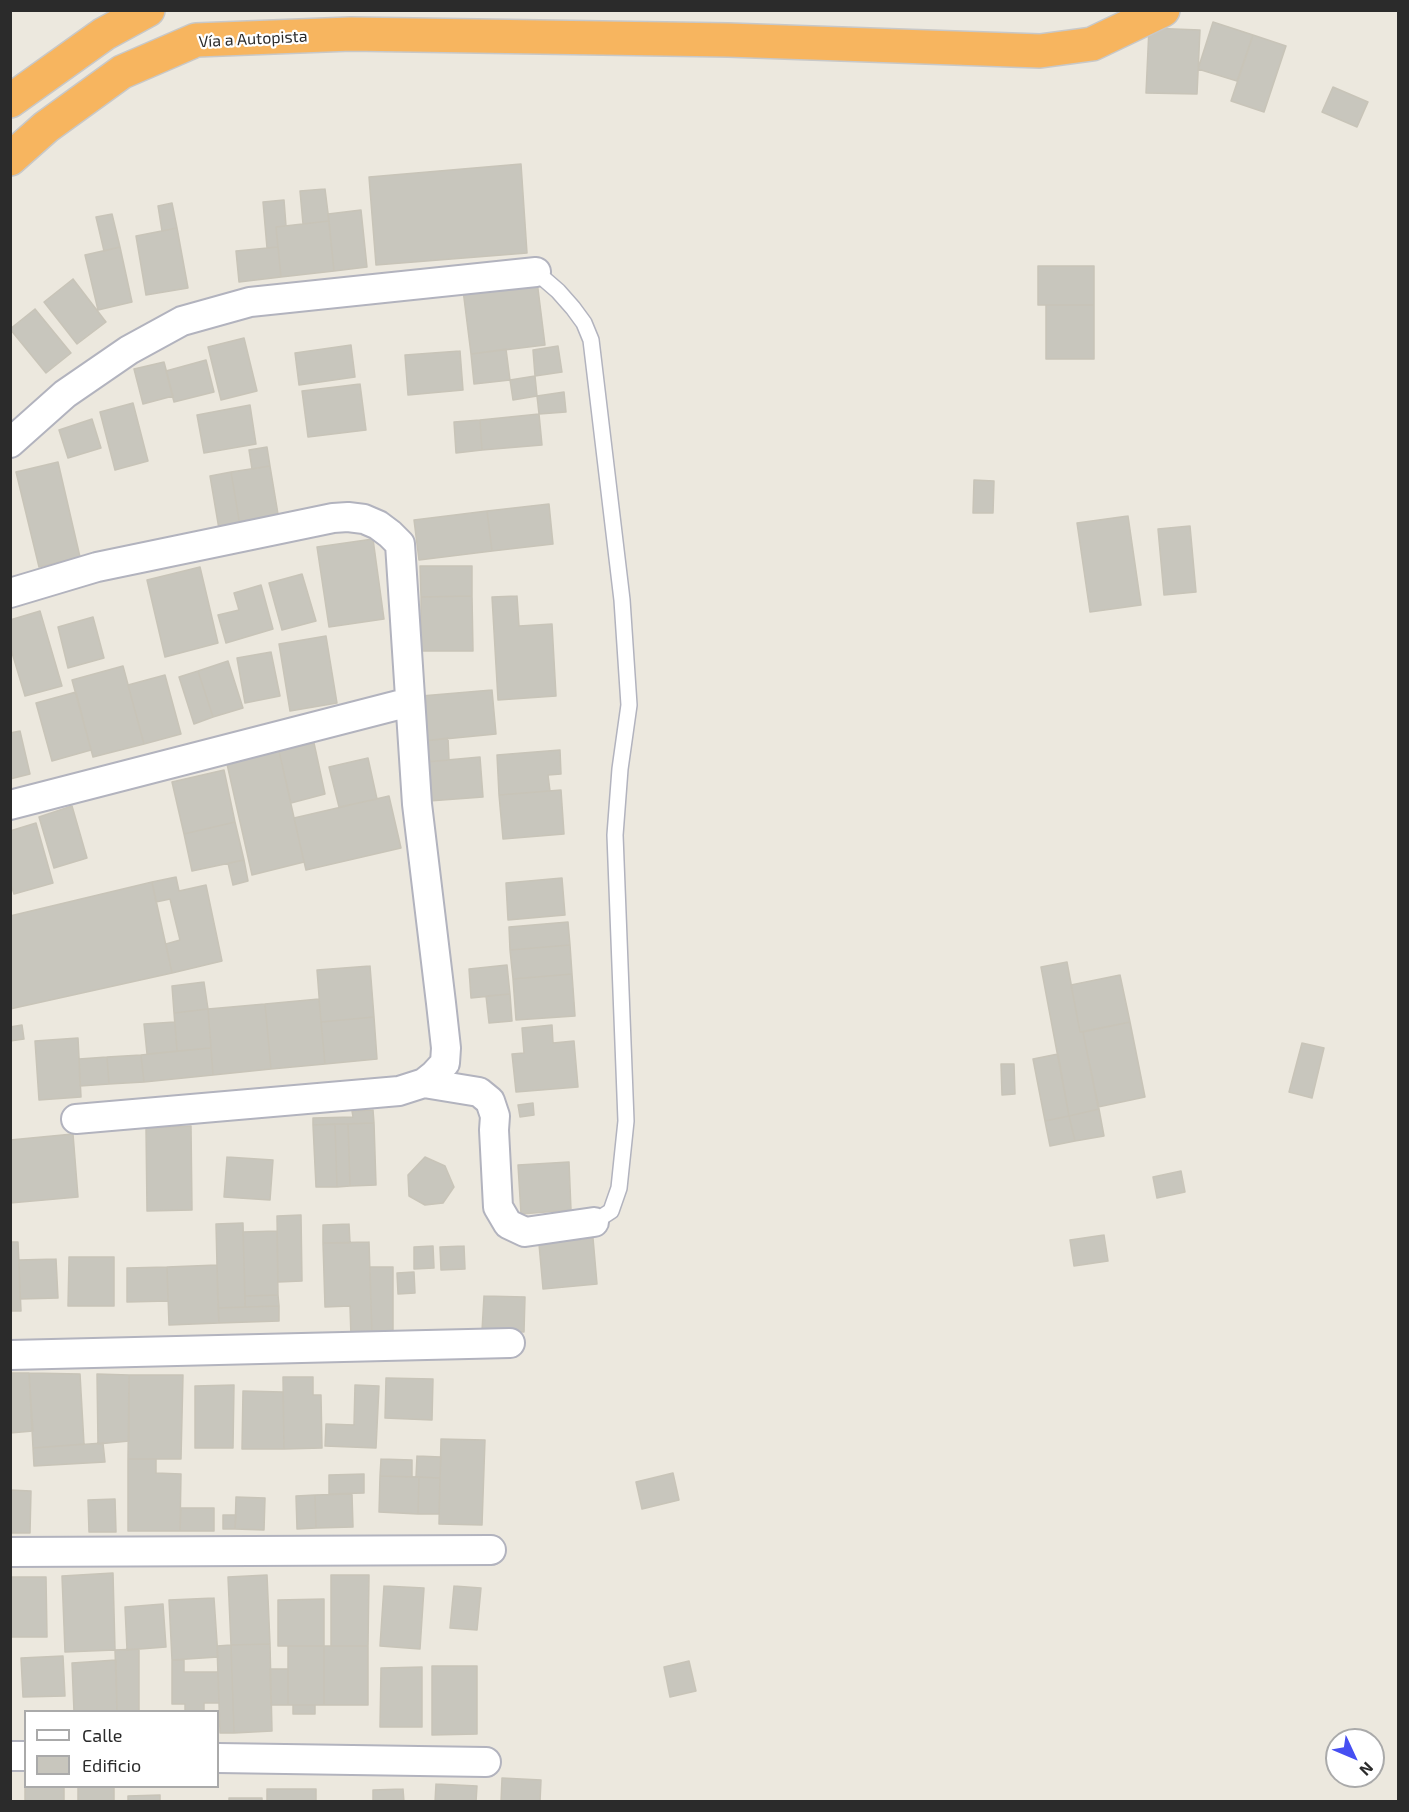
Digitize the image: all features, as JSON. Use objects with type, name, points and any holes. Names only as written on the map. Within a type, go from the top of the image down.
[{"type":"highway","points":[[10,101],[104,34],[148,10]]},
{"type":"highway","name":"Vía a Autopista","points":[[10,159],[46,127],[122,72],[196,40],[351,34],[728,40],[1040,51],[1092,44],[1163,10]]},
{"type":"street","points":[[10,443],[65,394],[129,350],[182,321],[250,302],[536,272]]},
{"type":"street","points":[[10,593],[97,567],[333,518],[364,519],[378,525],[400,544],[417,804],[446,1048],[445,1062],[434,1076],[424,1083],[399,1091],[76,1119]]},
{"type":"street","points":[[10,805],[410,702]]},
{"type":"street","points":[[424,1083],[479,1092],[490,1101],[495,1116],[498,1207],[508,1224],[525,1232],[594,1222]]},
{"type":"street","points":[[10,1355],[510,1343]]},
{"type":"street","points":[[10,1552],[491,1550]]},
{"type":"street","points":[[219,1758],[486,1761]]},
{"type":"lane","points":[[536,272],[573,308],[584,323],[591,340],[622,600],[629,705],[620,769],[615,835],[626,1121],[619,1188],[611,1211],[594,1222]]},
{"type":"building","points":[[1213,22],[1253,35],[1237,81],[1198,69]]},
{"type":"building","points":[[1149,28],[1200,30],[1197,94],[1146,93]]},
{"type":"building","points":[[1253,35],[1286,46],[1264,112],[1231,101]]},
{"type":"building","points":[[1333,87],[1368,102],[1357,127],[1322,112]]},
{"type":"building","points":[[521,164],[527,253],[376,265],[369,177]]},
{"type":"building","points":[[325,189],[329,221],[303,224],[300,191]]},
{"type":"building","points":[[284,200],[286,226],[276,227],[278,247],[267,248],[263,202]]},
{"type":"building","points":[[172,203],[177,228],[162,231],[158,206]]},
{"type":"building","points":[[361,210],[367,267],[334,271],[328,214]]},
{"type":"building","points":[[112,214],[120,247],[104,251],[96,217]]},
{"type":"building","points":[[329,221],[334,271],[281,277],[276,227]]},
{"type":"building","points":[[177,228],[188,288],[146,295],[136,236]]},
{"type":"building","points":[[120,247],[132,302],[98,310],[85,255]]},
{"type":"building","points":[[278,247],[281,277],[239,282],[236,251]]},
{"type":"building","points":[[1038,266],[1094,266],[1094,305],[1038,305]]},
{"type":"building","points":[[73,279],[106,322],[77,344],[44,302]]},
{"type":"building","points":[[537,281],[545,345],[471,354],[463,290]]},
{"type":"building","points":[[1046,305],[1094,305],[1094,359],[1046,359]]},
{"type":"building","points":[[35,309],[71,353],[46,373],[10,329]]},
{"type":"building","points":[[244,338],[257,391],[221,400],[208,347]]},
{"type":"building","points":[[351,345],[355,377],[299,385],[295,353]]},
{"type":"building","points":[[558,346],[562,372],[535,376],[533,350]]},
{"type":"building","points":[[506,349],[510,380],[474,384],[471,354]]},
{"type":"building","points":[[460,351],[463,390],[408,395],[405,355]]},
{"type":"building","points":[[206,360],[214,392],[174,402],[166,371]]},
{"type":"building","points":[[164,362],[173,396],[143,404],[134,369]]},
{"type":"building","points":[[535,376],[537,396],[513,400],[510,380]]},
{"type":"building","points":[[360,384],[366,430],[308,437],[302,391]]},
{"type":"building","points":[[564,392],[566,412],[539,414],[537,396]]},
{"type":"building","points":[[133,403],[148,461],[115,470],[100,412]]},
{"type":"building","points":[[250,405],[256,444],[204,453],[197,415]]},
{"type":"building","points":[[539,414],[542,445],[482,450],[480,420]]},
{"type":"building","points":[[92,419],[101,448],[68,458],[59,430]]},
{"type":"building","points":[[480,420],[482,450],[456,453],[454,422]]},
{"type":"building","points":[[267,447],[270,466],[252,469],[249,450]]},
{"type":"building","points":[[58,462],[80,557],[39,567],[16,472]]},
{"type":"building","points":[[270,466],[279,520],[240,526],[231,472]]},
{"type":"building","points":[[231,472],[240,526],[219,529],[210,476]]},
{"type":"building","points":[[974,480],[994,481],[993,513],[973,513]]},
{"type":"building","points":[[549,504],[553,544],[492,551],[487,511]]},
{"type":"building","points":[[487,511],[492,551],[419,560],[414,520]]},
{"type":"building","points":[[1128,516],[1141,605],[1090,612],[1077,523]]},
{"type":"building","points":[[1190,526],[1196,592],[1164,595],[1158,529]]},
{"type":"building","points":[[373,539],[384,619],[329,627],[317,547]]},
{"type":"building","points":[[420,566],[472,566],[472,596],[421,597]]},
{"type":"building","points":[[200,567],[218,643],[165,657],[147,580]]},
{"type":"building","points":[[302,574],[316,621],[282,630],[269,583]]},
{"type":"building","points":[[261,585],[273,629],[226,643],[218,615],[239,610],[234,593]]},
{"type":"building","points":[[472,596],[473,651],[421,651],[421,597]]},
{"type":"building","points":[[517,596],[519,626],[552,624],[556,696],[498,700],[492,597]]},
{"type":"building","points":[[40,611],[62,686],[25,696],[10,646],[10,620]]},
{"type":"building","points":[[93,617],[104,658],[68,668],[58,627]]},
{"type":"building","points":[[326,636],[337,703],[290,711],[279,644]]},
{"type":"building","points":[[271,652],[280,696],[245,703],[237,658]]},
{"type":"building","points":[[228,661],[243,708],[213,717],[198,671]]},
{"type":"building","points":[[123,666],[144,744],[93,757],[72,680]]},
{"type":"building","points":[[198,671],[213,717],[194,724],[179,677]]},
{"type":"building","points":[[165,675],[181,734],[144,744],[128,685]]},
{"type":"building","points":[[492,690],[496,734],[424,741],[421,696]]},
{"type":"building","points":[[76,692],[91,750],[52,761],[36,703]]},
{"type":"building","points":[[20,731],[30,774],[10,779],[10,733]]},
{"type":"building","points":[[448,738],[449,760],[425,762],[424,741]]},
{"type":"building","points":[[314,743],[325,794],[291,803],[279,751]]},
{"type":"building","points":[[560,750],[561,774],[548,775],[550,791],[499,795],[497,755]]},
{"type":"building","points":[[279,751],[304,862],[252,875],[227,764]]},
{"type":"building","points":[[480,757],[483,797],[429,801],[425,762]]},
{"type":"building","points":[[368,758],[377,799],[339,807],[329,767]]},
{"type":"building","points":[[224,770],[235,822],[184,834],[172,782]]},
{"type":"building","points":[[561,790],[564,834],[503,839],[499,795]]},
{"type":"building","points":[[389,796],[401,848],[306,870],[294,818]]},
{"type":"building","points":[[72,806],[87,858],[54,868],[39,817]]},
{"type":"building","points":[[235,822],[244,860],[192,871],[184,834]]},
{"type":"building","points":[[36,823],[53,883],[14,894],[10,882],[10,831]]},
{"type":"building","points":[[244,860],[248,881],[233,885],[228,863]]},
{"type":"building","points":[[176,877],[179,891],[206,885],[222,961],[172,973],[166,944],[180,940],[170,899],[156,902],[152,882]]},
{"type":"building","points":[[562,878],[565,915],[508,920],[506,883]]},
{"type":"building","points":[[152,882],[172,973],[10,1009],[10,916]]},
{"type":"building","points":[[568,922],[570,945],[510,950],[509,927]]},
{"type":"building","points":[[570,945],[572,974],[513,979],[510,950]]},
{"type":"building","points":[[1067,962],[1080,1032],[1083,1032],[1099,1109],[1069,1116],[1041,967]]},
{"type":"building","points":[[507,965],[510,994],[471,998],[469,969]]},
{"type":"building","points":[[370,966],[374,1017],[321,1022],[317,970]]},
{"type":"building","points":[[572,974],[575,1016],[516,1020],[513,979]]},
{"type":"building","points":[[1120,975],[1130,1022],[1080,1032],[1071,985]]},
{"type":"building","points":[[204,982],[208,1009],[174,1013],[172,986]]},
{"type":"building","points":[[510,994],[512,1021],[489,1023],[486,996]]},
{"type":"building","points":[[319,999],[325,1064],[271,1069],[265,1004]]},
{"type":"building","points":[[265,1004],[271,1069],[213,1075],[208,1009]]},
{"type":"building","points":[[208,1009],[211,1048],[177,1051],[174,1013]]},
{"type":"building","points":[[374,1017],[377,1059],[325,1064],[321,1022]]},
{"type":"building","points":[[175,1022],[177,1051],[147,1054],[144,1024]]},
{"type":"building","points":[[1130,1022],[1145,1097],[1098,1107],[1083,1032]]},
{"type":"building","points":[[22,1025],[24,1039],[10,1041],[10,1027]]},
{"type":"building","points":[[552,1025],[553,1043],[574,1041],[578,1087],[516,1092],[512,1054],[524,1053],[522,1028]]},
{"type":"building","points":[[78,1038],[81,1097],[39,1100],[35,1041]]},
{"type":"building","points":[[1302,1043],[1324,1048],[1312,1098],[1289,1092]]},
{"type":"building","points":[[211,1048],[213,1075],[144,1082],[141,1055]]},
{"type":"building","points":[[1058,1054],[1069,1116],[1045,1121],[1033,1059]]},
{"type":"building","points":[[141,1055],[144,1082],[109,1084],[107,1057]]},
{"type":"building","points":[[107,1057],[109,1084],[80,1086],[79,1059]]},
{"type":"building","points":[[1001,1064],[1014,1064],[1015,1094],[1002,1095]]},
{"type":"building","points":[[533,1103],[534,1115],[520,1117],[518,1105]]},
{"type":"building","points":[[1099,1109],[1104,1136],[1075,1141],[1069,1116]]},
{"type":"building","points":[[373,1110],[374,1123],[313,1125],[313,1118],[353,1117],[352,1111]]},
{"type":"building","points":[[1069,1116],[1075,1141],[1050,1146],[1045,1121]]},
{"type":"building","points":[[374,1123],[376,1185],[350,1186],[348,1124]]},
{"type":"building","points":[[335,1124],[348,1124],[350,1186],[337,1187]]},
{"type":"building","points":[[335,1124],[337,1187],[316,1187],[313,1125]]},
{"type":"building","points":[[191,1126],[192,1210],[147,1211],[146,1128]]},
{"type":"building","points":[[73,1134],[78,1197],[10,1203],[10,1140]]},
{"type":"building","points":[[227,1157],[273,1160],[270,1200],[224,1197]]},
{"type":"building","points":[[425,1157],[445,1166],[454,1187],[443,1203],[425,1205],[409,1196],[408,1175]]},
{"type":"building","points":[[569,1162],[571,1210],[521,1214],[518,1165]]},
{"type":"building","points":[[1181,1171],[1185,1192],[1157,1198],[1153,1177]]},
{"type":"building","points":[[301,1215],[302,1281],[278,1282],[277,1216]]},
{"type":"building","points":[[243,1223],[245,1307],[218,1308],[216,1224]]},
{"type":"building","points":[[349,1224],[350,1243],[323,1243],[323,1225]]},
{"type":"building","points":[[277,1231],[278,1295],[245,1296],[243,1232]]},
{"type":"building","points":[[1104,1235],[1108,1261],[1074,1266],[1070,1240]]},
{"type":"building","points":[[593,1238],[597,1284],[543,1289],[539,1244]]},
{"type":"building","points":[[10,1242],[18,1242],[21,1311],[10,1311]]},
{"type":"building","points":[[369,1242],[372,1336],[351,1337],[350,1306],[325,1307],[323,1243]]},
{"type":"building","points":[[433,1246],[434,1268],[414,1269],[414,1247]]},
{"type":"building","points":[[464,1246],[465,1269],[441,1270],[440,1247]]},
{"type":"building","points":[[69,1257],[114,1257],[114,1306],[68,1306]]},
{"type":"building","points":[[56,1259],[58,1298],[20,1299],[19,1260]]},
{"type":"building","points":[[217,1265],[219,1323],[169,1325],[167,1267]]},
{"type":"building","points":[[167,1267],[168,1301],[127,1302],[127,1268]]},
{"type":"building","points":[[370,1267],[393,1267],[393,1335],[372,1336]]},
{"type":"building","points":[[414,1272],[415,1293],[398,1294],[397,1273]]},
{"type":"building","points":[[278,1295],[279,1306],[245,1307],[245,1296]]},
{"type":"building","points":[[484,1296],[525,1297],[524,1332],[482,1331]]},
{"type":"building","points":[[279,1306],[279,1321],[219,1323],[218,1308]]},
{"type":"building","points":[[10,1373],[29,1373],[33,1431],[10,1433]]},
{"type":"building","points":[[29,1373],[80,1374],[84,1444],[33,1448]]},
{"type":"building","points":[[97,1374],[129,1375],[129,1441],[98,1444]]},
{"type":"building","points":[[129,1375],[183,1375],[181,1459],[128,1459]]},
{"type":"building","points":[[283,1377],[313,1377],[313,1395],[321,1395],[322,1448],[284,1449]]},
{"type":"building","points":[[386,1378],[433,1379],[432,1420],[385,1418]]},
{"type":"building","points":[[234,1385],[233,1448],[195,1448],[195,1386]]},
{"type":"building","points":[[355,1385],[379,1386],[376,1448],[325,1446],[326,1424],[354,1425]]},
{"type":"building","points":[[243,1391],[283,1392],[284,1449],[242,1449]]},
{"type":"building","points":[[441,1439],[485,1440],[482,1525],[439,1524]]},
{"type":"building","points":[[103,1443],[105,1462],[34,1466],[33,1448]]},
{"type":"building","points":[[417,1456],[441,1457],[440,1478],[416,1477]]},
{"type":"building","points":[[128,1459],[156,1459],[156,1473],[181,1474],[180,1531],[128,1531]]},
{"type":"building","points":[[381,1459],[412,1460],[412,1477],[380,1476]]},
{"type":"building","points":[[673,1473],[679,1500],[642,1509],[636,1482]]},
{"type":"building","points":[[364,1474],[364,1493],[329,1494],[329,1475]]},
{"type":"building","points":[[380,1476],[419,1477],[418,1514],[379,1512]]},
{"type":"building","points":[[419,1477],[440,1478],[439,1514],[418,1514]]},
{"type":"building","points":[[10,1490],[31,1491],[30,1533],[10,1533]]},
{"type":"building","points":[[352,1494],[353,1527],[316,1528],[315,1495]]},
{"type":"building","points":[[315,1495],[316,1528],[297,1529],[296,1496]]},
{"type":"building","points":[[236,1497],[265,1498],[264,1530],[235,1529]]},
{"type":"building","points":[[115,1499],[116,1532],[89,1532],[88,1500]]},
{"type":"building","points":[[181,1508],[214,1508],[214,1531],[180,1531]]},
{"type":"building","points":[[223,1515],[236,1515],[235,1529],[223,1529]]},
{"type":"building","points":[[113,1573],[115,1650],[65,1652],[62,1576]]},
{"type":"building","points":[[267,1575],[270,1644],[231,1645],[228,1577]]},
{"type":"building","points":[[331,1575],[369,1575],[368,1646],[331,1646]]},
{"type":"building","points":[[10,1577],[46,1577],[47,1637],[10,1637]]},
{"type":"building","points":[[384,1586],[424,1588],[420,1649],[380,1646]]},
{"type":"building","points":[[454,1586],[481,1588],[477,1630],[450,1628]]},
{"type":"building","points":[[214,1598],[218,1657],[172,1660],[169,1600]]},
{"type":"building","points":[[324,1599],[324,1646],[278,1646],[278,1600]]},
{"type":"building","points":[[163,1604],[166,1647],[127,1650],[125,1607]]},
{"type":"building","points":[[270,1644],[272,1731],[234,1733],[231,1645]]},
{"type":"building","points":[[231,1645],[234,1733],[220,1733],[217,1646]]},
{"type":"building","points":[[288,1646],[324,1646],[324,1705],[288,1705]]},
{"type":"building","points":[[324,1646],[368,1646],[368,1705],[324,1705]]},
{"type":"building","points":[[139,1649],[139,1710],[117,1710],[115,1650]]},
{"type":"building","points":[[63,1656],[65,1696],[23,1697],[21,1658]]},
{"type":"building","points":[[116,1660],[117,1710],[74,1710],[72,1663]]},
{"type":"building","points":[[172,1660],[184,1660],[184,1672],[218,1672],[219,1703],[204,1703],[204,1710],[185,1710],[185,1704],[172,1704]]},
{"type":"building","points":[[689,1661],[696,1691],[670,1697],[664,1667]]},
{"type":"building","points":[[432,1666],[477,1666],[477,1734],[432,1735]]},
{"type":"building","points":[[422,1667],[422,1727],[380,1727],[381,1668]]},
{"type":"building","points":[[270,1669],[288,1669],[288,1705],[271,1705]]},
{"type":"building","points":[[293,1705],[315,1705],[315,1714],[293,1714]]},
{"type":"building","points":[[502,1778],[541,1780],[540,1802],[501,1802]]},
{"type":"building","points":[[436,1784],[477,1786],[476,1802],[435,1802]]},
{"type":"building","points":[[25,1788],[64,1788],[64,1802],[25,1802]]},
{"type":"building","points":[[78,1788],[114,1788],[114,1802],[78,1802]]},
{"type":"building","points":[[267,1789],[316,1789],[316,1802],[267,1802]]},
{"type":"building","points":[[403,1789],[404,1802],[373,1802],[373,1790]]},
{"type":"building","points":[[160,1795],[160,1802],[128,1802],[128,1796]]},
{"type":"building","points":[[229,1798],[262,1798],[262,1802],[229,1802]]}]
